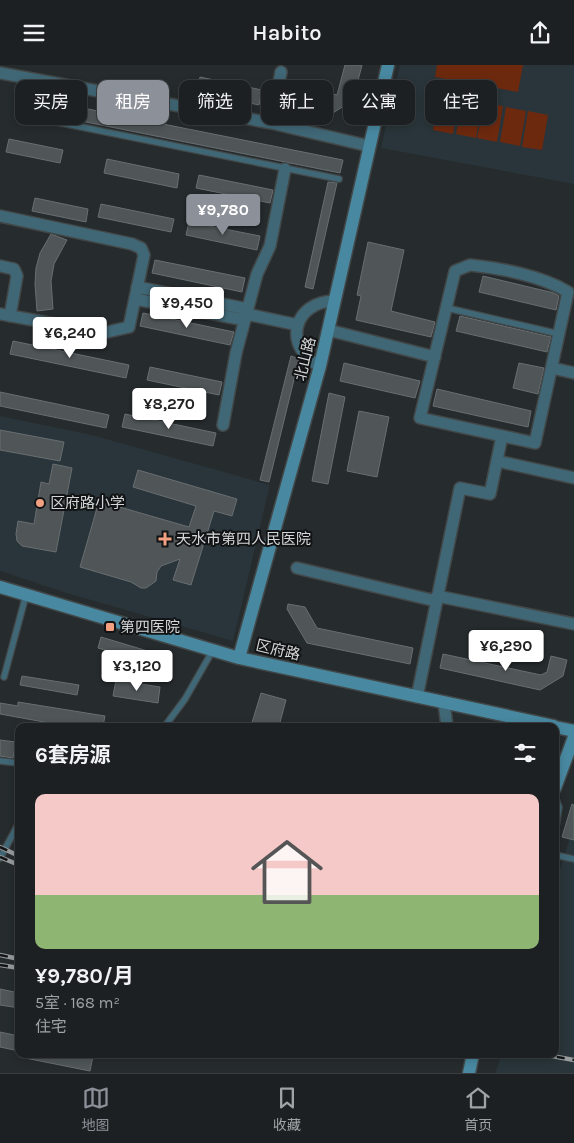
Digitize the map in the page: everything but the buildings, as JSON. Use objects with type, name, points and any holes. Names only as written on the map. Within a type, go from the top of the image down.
[{"type":"main road","name":"北山路","points":[[240,658],[320,366],[388,65]]},
{"type":"main road","name":"区府路","points":[[0,587],[240,658],[540,723]]},
{"type":"main road","name":"区府路","points":[[559,727],[574,731]]},
{"type":"main road","points":[[559,777],[574,737]]},
{"type":"main road","points":[[469,1073],[472,1058]]},
{"type":"street","points":[[0,73],[261,121]]},
{"type":"street","points":[[280,80],[281,73]]},
{"type":"street","points":[[280,125],[369,146]]},
{"type":"street","points":[[223,425],[236,353],[257,274],[270,246],[285,169]]},
{"type":"street","points":[[0,216],[132,244],[141,248],[144,255],[129,327],[103,333],[5,315],[17,276],[14,269],[0,266]]},
{"type":"street","points":[[470,265],[549,282],[568,292],[535,443],[420,418],[446,308],[455,271],[470,265]]},
{"type":"street","points":[[137,287],[298,325]]},
{"type":"street","points":[[135,299],[246,314]]},
{"type":"street","points":[[320,366],[310,361],[302,353],[298,343],[298,325],[305,312],[314,305],[324,301],[335,301]]},
{"type":"street","points":[[328,330],[435,357]]},
{"type":"street","points":[[552,368],[574,373]]},
{"type":"street","points":[[417,697],[460,488],[490,495],[502,436]]},
{"type":"street","points":[[497,461],[574,478]]},
{"type":"street","points":[[297,568],[437,599],[574,624]]},
{"type":"street","points":[[444,703],[447,723]]},
{"type":"lane","points":[[71,125],[339,179]]},
{"type":"lane","points":[[446,308],[559,334]]},
{"type":"lane","points":[[4,677],[26,595]]},
{"type":"lane","points":[[167,723],[185,699],[213,650]]},
{"type":"lane","points":[[0,761],[15,763]]},
{"type":"lane","points":[[0,858],[15,828]]},
{"type":"lane","points":[[559,856],[574,859]]},
{"type":"shaded area","points":[[400,65],[574,65],[574,184],[381,148],[386,125],[415,125],[415,80],[397,80]]},
{"type":"shaded area","points":[[437,65],[523,65],[518,92],[497,88],[497,80],[452,80],[435,77]]},
{"type":"shaded area","points":[[497,105],[503,106],[497,142],[477,138],[480,125],[497,125]]},
{"type":"shaded area","points":[[506,107],[526,111],[520,146],[500,142]]},
{"type":"shaded area","points":[[528,111],[548,115],[542,150],[522,147]]},
{"type":"shaded area","points":[[434,125],[454,125],[453,134],[433,130]]},
{"type":"shaded area","points":[[458,125],[478,125],[476,138],[456,134]]},
{"type":"shaded area","name":"天水市第四人民医院","points":[[0,416],[92,435],[270,485],[233,641],[63,592],[0,571]]},
{"type":"shaded area","points":[[574,824],[574,1073],[495,1073],[501,1058],[559,1058],[559,873]]},
{"type":"railway","points":[[0,847],[15,854]]},
{"type":"railway","points":[[0,857],[15,863]]},
{"type":"railway","points":[[0,955],[15,958]]},
{"type":"railway","points":[[0,965],[15,967]]},
{"type":"railway","points":[[559,1057],[574,1060]]},
{"type":"place","name":"区府路小学","points":[[40,503]]},
{"type":"place","name":"天水市第四人民医院","points":[[165,539]]},
{"type":"place","name":"第四医院","points":[[110,627]]}]
